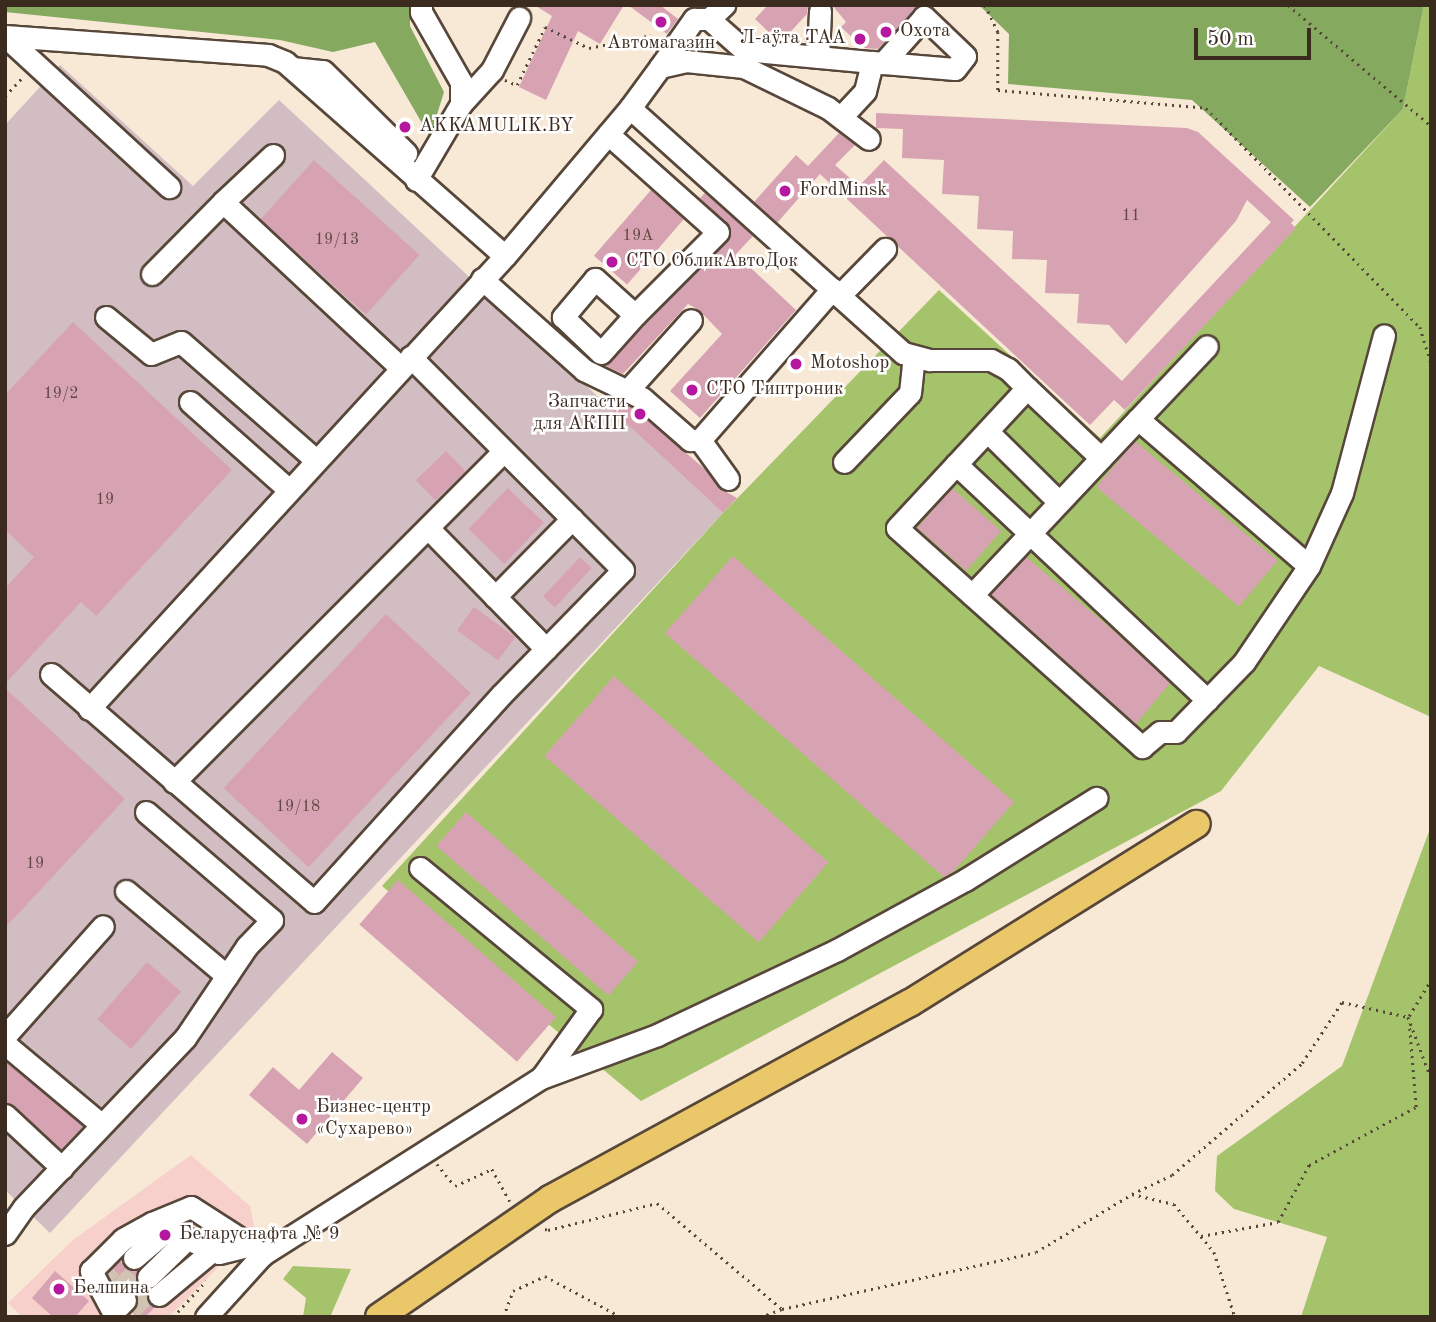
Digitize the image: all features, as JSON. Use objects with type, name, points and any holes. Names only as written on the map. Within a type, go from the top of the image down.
[{"type":"main road","points":[[379,1317],[550,1199],[910,1003],[1197,824]]},
{"type":"lane","points":[[421,5],[421,12],[461,82],[461,104]]},
{"type":"lane","points":[[818,57],[820,11]]},
{"type":"lane","points":[[89,709],[505,256],[630,108],[694,19],[717,12],[744,50],[878,63],[865,91],[841,117]]},
{"type":"lane","points":[[419,174],[461,104],[489,72],[519,18]]},
{"type":"lane","points":[[6,36],[169,187]]},
{"type":"lane","points":[[6,36],[268,55],[292,68],[419,174],[505,256]]},
{"type":"lane","points":[[660,67],[686,61],[744,68],[802,93],[841,117],[869,139]]},
{"type":"lane","points":[[630,108],[903,353],[930,360],[992,360],[1008,369],[1101,458]]},
{"type":"lane","points":[[608,134],[718,232],[635,315]]},
{"type":"lane","points":[[152,274],[273,155]]},
{"type":"lane","points":[[51,674],[314,902],[546,649],[623,570],[504,451],[223,202]]},
{"type":"lane","points":[[482,279],[584,370],[642,398],[681,434],[690,440],[700,440],[835,292],[885,249]]},
{"type":"lane","points":[[106,317],[151,354],[181,342],[316,460]]},
{"type":"lane","points":[[628,390],[691,320]]},
{"type":"lane","points":[[1027,388],[897,528],[1142,747],[1160,732],[1176,732],[1244,662],[1309,566],[1342,493],[1384,335]]},
{"type":"lane","points":[[972,595],[1029,531],[1207,346]]},
{"type":"lane","points":[[844,462],[910,393],[914,356]]},
{"type":"lane","points":[[190,402],[289,490]]},
{"type":"lane","points":[[1138,419],[1309,566]]},
{"type":"lane","points":[[987,431],[1059,502]]},
{"type":"lane","points":[[700,440],[728,479]]},
{"type":"lane","points":[[174,782],[504,451]]},
{"type":"lane","points":[[956,464],[1207,700]]},
{"type":"lane","points":[[495,597],[572,519]]},
{"type":"lane","points":[[428,528],[546,649]]},
{"type":"lane","points":[[206,1317],[256,1250],[425,1152],[541,1079],[657,1035],[836,950],[965,880],[1096,798]]},
{"type":"lane","points":[[5,1234],[12,1207],[62,1168],[185,1038],[247,946],[272,920],[146,812]]},
{"type":"lane","points":[[420,868],[592,1009],[541,1079]]},
{"type":"lane","points":[[126,891],[227,976]]},
{"type":"lane","points":[[5,1035],[103,926]]},
{"type":"lane","points":[[5,1044],[102,1125]]},
{"type":"lane","points":[[5,1115],[62,1168]]},
{"type":"lane","points":[[179,1235],[144,1272],[179,1235],[191,1207],[256,1250]]},
{"type":"lane","points":[[116,1303],[91,1271],[123,1239],[179,1235],[219,1253],[256,1250]]},
{"type":"path","points":[[985,5],[998,32],[998,90],[1206,108],[1420,327],[1431,362]]},
{"type":"path","points":[[1288,5],[1431,125]]},
{"type":"path","points":[[489,72],[517,85],[545,27],[589,48],[651,35]]},
{"type":"path","points":[[5,96],[35,64]]},
{"type":"path","points":[[1201,1237],[1278,1222],[1309,1165],[1416,1107],[1408,1017],[1431,980]]},
{"type":"path","points":[[760,1317],[1036,1252],[1132,1194],[1172,1175],[1302,1063],[1342,1002],[1408,1017]]},
{"type":"path","points":[[1408,1017],[1431,1078]]},
{"type":"path","points":[[425,1152],[456,1186],[492,1169],[513,1204]]},
{"type":"path","points":[[1132,1194],[1174,1204],[1214,1252],[1236,1317]]},
{"type":"path","points":[[539,1225],[548,1230],[657,1203],[782,1310]]},
{"type":"path","points":[[503,1317],[513,1291],[545,1276],[621,1317]]},
{"type":"path","points":[[173,1317],[209,1278]]},
{"type":"shaded area","points":[[60,65],[193,186],[279,100],[723,513],[50,1233],[5,1190],[5,125]]},
{"type":"shaded area","name":"Беларуснафта № 9","points":[[191,1155],[250,1206],[255,1230],[169,1317],[22,1317],[8,1303],[73,1240]]},
{"type":"green space","points":[[5,5],[410,5],[410,26],[444,92],[430,137],[375,42],[333,52],[280,40],[5,12]]},
{"type":"green space","points":[[979,5],[1424,5],[1403,109],[1310,207],[1192,100],[1008,84],[1009,34]]},
{"type":"green space","points":[[1424,5],[1431,5],[1431,717],[1319,666],[1221,791],[641,1101],[382,886],[723,513],[939,290],[1100,438],[1403,109]]},
{"type":"green space","points":[[1431,826],[1431,1317],[1301,1317],[1327,1237],[1234,1209],[1215,1191],[1217,1156],[1342,1066]]},
{"type":"green space","points":[[293,1266],[351,1269],[330,1317],[303,1317],[306,1298],[283,1279]]},
{"type":"building","points":[[534,5],[624,5],[600,44],[578,31],[546,100],[519,87],[552,16]]},
{"type":"building","points":[[628,5],[660,5],[678,19],[667,34]]},
{"type":"building","points":[[768,5],[808,5],[807,14],[783,40],[777,40],[755,19]]},
{"type":"building","points":[[832,5],[918,5],[878,49],[863,48],[841,27],[846,22]]},
{"type":"building","points":[[876,113],[1187,128],[1198,132],[1294,220],[1291,223],[1296,228],[1125,410],[1114,400],[1090,425],[820,174],[777,223],[754,202],[796,155],[808,166],[839,133],[855,145],[835,165],[859,186],[884,160],[1122,381],[1271,222],[1247,200],[1236,221],[1126,344],[1109,325],[1077,323],[1079,294],[1045,293],[1047,260],[1012,259],[1013,231],[977,229],[979,196],[942,194],[944,160],[902,158],[903,129],[876,128]]},
{"type":"building","points":[[314,160],[420,255],[366,314],[260,219]]},
{"type":"building","points":[[651,190],[684,219],[627,285],[594,256]]},
{"type":"building","points":[[705,193],[753,236],[736,254],[796,310],[700,418],[670,391],[722,334],[699,310],[688,304],[623,374],[606,366],[730,236],[727,223],[700,198]]},
{"type":"building","points":[[73,322],[232,470],[96,616],[81,602],[5,684],[5,588],[34,557],[5,530],[5,395]]},
{"type":"building","points":[[619,402],[635,409],[706,470],[718,487],[737,498],[723,513],[612,410]]},
{"type":"building","points":[[1135,441],[1277,561],[1239,607],[1096,487]]},
{"type":"building","points":[[446,451],[465,471],[435,500],[416,480]]},
{"type":"building","points":[[508,488],[544,523],[504,564],[468,529]]},
{"type":"building","points":[[952,488],[1001,531],[966,571],[917,528]]},
{"type":"building","points":[[733,556],[1014,802],[953,872],[944,877],[665,633]]},
{"type":"building","points":[[580,557],[592,568],[555,607],[543,596]]},
{"type":"building","points":[[1026,557],[1115,632],[1170,683],[1136,724],[991,594]]},
{"type":"building","points":[[474,607],[515,637],[498,660],[457,630]]},
{"type":"building","points":[[386,614],[471,693],[309,867],[224,788]]},
{"type":"building","points":[[614,676],[828,862],[759,942],[544,756]]},
{"type":"building","points":[[5,688],[125,799],[5,928]]},
{"type":"building","points":[[466,812],[638,962],[609,996],[436,846]]},
{"type":"building","points":[[398,880],[556,1017],[517,1062],[359,925]]},
{"type":"building","points":[[147,962],[181,992],[131,1049],[97,1019]]},
{"type":"building","name":"Бизнес-центр «Сухарево»","points":[[332,1052],[363,1078],[307,1144],[249,1095],[273,1067],[299,1090]]},
{"type":"building","points":[[5,1061],[83,1126],[61,1149],[14,1105],[5,1102]]},
{"type":"building","points":[[121,1259],[124,1267],[137,1271],[136,1281],[147,1290],[146,1298],[155,1307],[145,1317],[136,1317],[132,1311],[138,1303],[135,1291],[128,1287],[118,1289],[107,1273]]},
{"type":"building","points":[[55,1271],[89,1301],[75,1317],[53,1317],[32,1298]]},
{"type":"tunnel","points":[[97,1282],[128,1249]]},
{"type":"tunnel","points":[[119,1290],[141,1268]]},
{"type":"tunnel","points":[[131,1309],[153,1286]]},
{"type":"place","name":"Автомагазин","points":[[661,22]]},
{"type":"place","name":"Охота","points":[[886,32]]},
{"type":"place","name":"Л-аўта ТАА","points":[[860,39]]},
{"type":"place","name":"AKKAMULIK.BY","points":[[405,127]]},
{"type":"place","name":"FordMinsk","points":[[785,191]]},
{"type":"place","name":"СТО ОбликАвтоДок","points":[[612,262]]},
{"type":"place","name":"Motoshop","points":[[796,364]]},
{"type":"place","name":"СТО Типтроник","points":[[692,390]]},
{"type":"place","name":"Запчасти для АКПП","points":[[640,414]]},
{"type":"place","name":"Бизнес-центр «Сухарево»","points":[[302,1119]]},
{"type":"place","name":"Беларуснафта № 9","points":[[165,1235]]},
{"type":"place","name":"Белшина","points":[[59,1289]]}]
